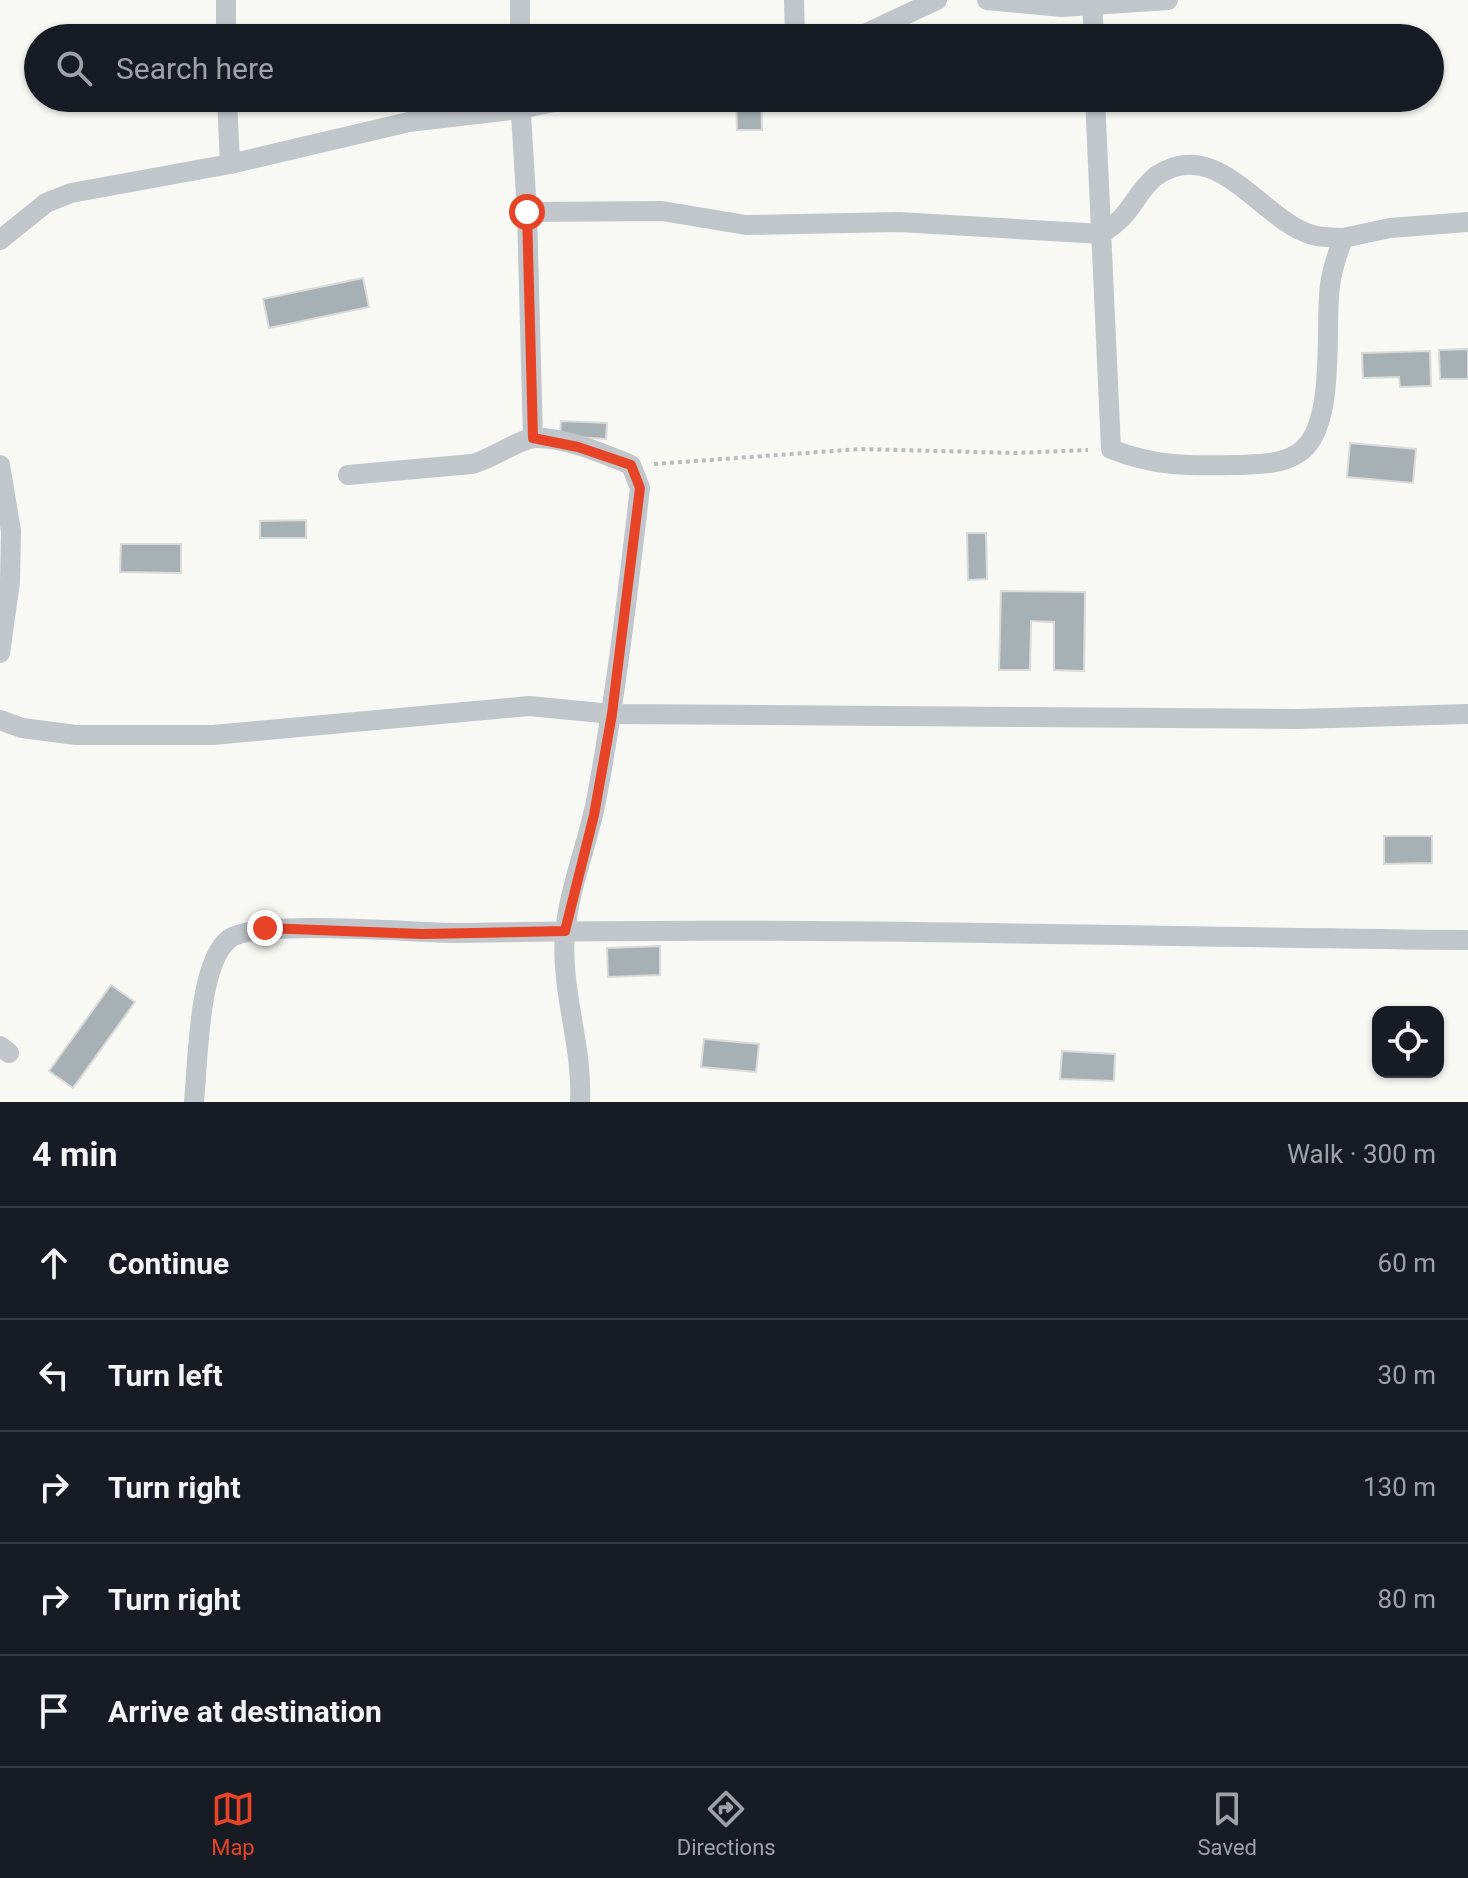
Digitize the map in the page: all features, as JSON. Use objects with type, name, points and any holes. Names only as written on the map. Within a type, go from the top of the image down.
[{"type":"street","points":[[226,0],[226,24]]},
{"type":"street","points":[[520,0],[520,24]]},
{"type":"street","points":[[794,0],[795,24]]},
{"type":"street","points":[[886,24],[937,0]]},
{"type":"street","points":[[987,0],[1024,5],[1168,0]]},
{"type":"street","points":[[1093,3],[1094,24]]},
{"type":"street","points":[[228,112],[230,164]]},
{"type":"street","points":[[0,240],[46,203],[71,193],[230,164],[409,122],[471,112]]},
{"type":"street","points":[[521,112],[527,212],[533,438]]},
{"type":"street","points":[[1096,112],[1111,449],[1160,466],[1275,463],[1299,454],[1316,436],[1323,409],[1329,288],[1343,238]]},
{"type":"street","points":[[527,212],[662,211],[746,225],[899,222],[1102,234],[1124,216],[1140,190],[1158,175],[1181,167],[1204,167],[1227,177],[1290,224],[1312,235],[1343,238],[1390,228],[1468,222]]},
{"type":"street","points":[[348,475],[472,464],[491,460],[533,438],[568,444],[631,465],[640,488],[612,714],[594,815],[565,931],[566,991],[581,1080],[580,1102]]},
{"type":"street","points":[[0,465],[11,531],[10,582],[0,653]]},
{"type":"street","points":[[0,720],[22,728],[76,735],[213,735],[529,706],[612,714],[1282,719],[1468,714]]},
{"type":"street","points":[[194,1102],[206,992],[215,955],[230,937],[265,928],[422,934],[565,931],[1179,934],[1468,940]]},
{"type":"path","points":[[631,465],[860,449],[1015,453],[1111,449]]},
{"type":"building","points":[[736,112],[761,112],[762,130],[737,130]]},
{"type":"building","points":[[363,278],[369,307],[269,328],[263,299]]},
{"type":"building","points":[[1468,349],[1468,379],[1440,379],[1439,350]]},
{"type":"building","points":[[1430,351],[1431,386],[1400,387],[1399,377],[1363,378],[1362,353]]},
{"type":"building","points":[[561,421],[607,423],[606,439],[560,436]]},
{"type":"building","points":[[1350,443],[1416,449],[1413,483],[1347,477]]},
{"type":"building","points":[[306,520],[306,538],[260,538],[260,521]]},
{"type":"building","points":[[967,533],[986,533],[987,579],[968,580]]},
{"type":"building","points":[[121,544],[181,544],[181,573],[120,572]]},
{"type":"building","points":[[1001,591],[1085,592],[1084,671],[1054,670],[1054,622],[1031,621],[1030,670],[999,670]]},
{"type":"building","points":[[1384,836],[1432,836],[1432,863],[1384,864]]},
{"type":"building","points":[[660,946],[660,975],[608,977],[607,948]]},
{"type":"building","points":[[111,985],[135,1002],[73,1088],[49,1071]]},
{"type":"building","points":[[704,1039],[759,1044],[756,1072],[701,1067]]},
{"type":"building","points":[[1062,1051],[1115,1054],[1114,1081],[1060,1079]]},
{"type":"route","points":[[265,928],[422,934],[565,931],[594,815],[612,714],[640,488],[631,465],[578,447],[533,438],[527,212]]}]
